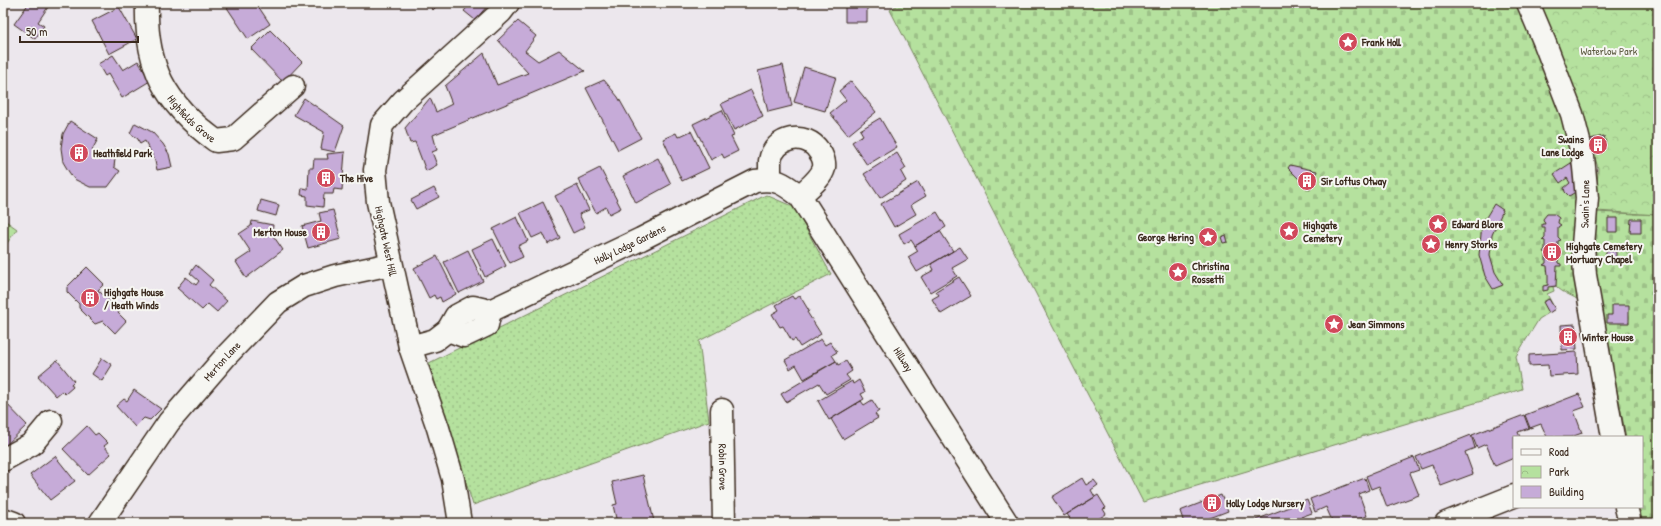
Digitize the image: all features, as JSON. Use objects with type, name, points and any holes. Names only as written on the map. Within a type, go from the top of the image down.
[{"type":"street","name":"Highfields Grove","points":[[147,3],[148,47],[157,73],[176,104],[195,126],[216,141],[233,139],[293,86]]},
{"type":"street","name":"Highgate West Hill","points":[[460,523],[453,479],[445,450],[410,347],[378,202],[375,177],[382,125],[403,101],[501,12],[508,3]]},
{"type":"street","name":"Swain's Lane","points":[[1528,3],[1544,41],[1579,139],[1586,178],[1587,198],[1584,224],[1585,275],[1613,436]]},
{"type":"street","points":[[799,138],[813,142],[822,156],[824,166],[820,176],[800,196],[786,185],[770,179],[770,160],[772,154],[782,143],[799,138]]},
{"type":"street","name":"Holly Lodge Gardens","points":[[410,347],[435,340],[448,330],[456,316],[473,307],[490,311],[641,239],[755,181],[770,179]]},
{"type":"street","name":"Hillway","points":[[800,196],[1007,523]]},
{"type":"street","name":"Merton Lane","points":[[100,523],[169,422],[226,356],[278,302],[304,286],[335,276],[391,264]]},
{"type":"street","name":"Robin Grove","points":[[722,410],[724,523]]},
{"type":"street","points":[[3,460],[32,444],[51,421]]},
{"type":"street","points":[[1446,523],[1513,496]]},
{"type":"street","points":[[1626,508],[1630,523]]},
{"type":"street","points":[[3,519],[14,523]]},
{"type":"green space","name":"Highgate Cemetery","points":[[900,3],[1519,3],[1577,155],[1581,302],[1556,286],[1553,287],[1554,291],[1547,294],[1555,309],[1539,319],[1516,356],[1522,389],[1143,502],[890,10]]},
{"type":"green space","name":"Waterlow Park","points":[[1538,3],[1658,3],[1658,215],[1596,211],[1598,168],[1589,137]]},
{"type":"green space","points":[[766,195],[794,207],[831,274],[699,341],[709,421],[473,505],[429,363]]},
{"type":"green space","points":[[1596,212],[1658,215],[1658,523],[1643,523],[1639,508],[1643,508],[1643,436],[1626,436],[1594,273]]},
{"type":"green space","points":[[3,219],[17,229],[3,249]]},
{"type":"building","points":[[29,3],[42,3],[48,7],[38,22],[44,26],[35,39],[14,24]]},
{"type":"building","points":[[224,3],[256,3],[270,24],[248,39]]},
{"type":"building","points":[[427,3],[440,3],[433,10]]},
{"type":"building","points":[[471,3],[489,4],[475,20],[464,11]]},
{"type":"building","points":[[845,3],[867,3],[867,22],[845,22]]},
{"type":"building","points":[[119,7],[137,39],[109,54],[92,21]]},
{"type":"building","points":[[518,21],[536,36],[525,51],[538,61],[559,50],[585,71],[433,135],[437,150],[432,152],[437,165],[426,171],[415,142],[410,143],[405,128],[430,98],[436,112],[452,104],[445,86],[484,53],[497,85],[528,73],[498,40]]},
{"type":"building","points":[[270,30],[302,62],[283,82],[251,49]]},
{"type":"building","points":[[113,55],[123,70],[138,61],[150,81],[122,98],[108,74],[105,76],[98,64]]},
{"type":"building","points":[[783,65],[792,106],[768,112],[758,71]]},
{"type":"building","points":[[804,67],[836,77],[825,111],[794,102]]},
{"type":"building","points":[[604,80],[618,97],[641,138],[618,150],[586,88]]},
{"type":"building","points":[[851,81],[876,112],[848,135],[830,113],[846,100],[839,91]]},
{"type":"building","points":[[751,90],[763,116],[734,130],[721,104]]},
{"type":"building","points":[[304,98],[344,126],[335,152],[321,149],[324,132],[294,115]]},
{"type":"building","points":[[722,110],[734,136],[731,137],[738,151],[724,158],[722,154],[711,160],[693,124]]},
{"type":"building","points":[[880,118],[897,147],[867,165],[852,142],[863,135],[860,130]]},
{"type":"building","name":"Heathfield Park","points":[[70,121],[98,139],[92,150],[103,158],[108,156],[115,159],[114,167],[120,171],[108,187],[90,187],[74,179],[63,162],[61,148],[63,134]]},
{"type":"building","points":[[135,123],[152,132],[163,144],[169,154],[172,167],[157,170],[155,160],[145,141],[140,144],[138,139],[130,133]]},
{"type":"building","points":[[691,131],[709,168],[682,181],[663,139],[676,133],[678,137]]},
{"type":"building","name":"Swains Lane Lodge","points":[[1604,136],[1606,145],[1600,146],[1602,153],[1595,154],[1590,139]]},
{"type":"building","name":"The Hive","points":[[345,152],[342,190],[334,189],[333,194],[324,194],[323,207],[307,205],[307,196],[301,195],[302,188],[308,189],[309,168],[313,168],[314,159],[328,159],[327,154]]},
{"type":"building","points":[[897,153],[906,168],[901,172],[906,181],[880,198],[864,174]]},
{"type":"building","points":[[658,158],[671,184],[636,203],[623,176]]},
{"type":"building","points":[[1571,163],[1581,178],[1577,191],[1569,196],[1565,192],[1564,188],[1570,183],[1567,178],[1560,183],[1554,174]]},
{"type":"building","name":"Sir Loftus Otway","points":[[1290,165],[1317,171],[1310,190],[1288,168]]},
{"type":"building","points":[[600,168],[621,208],[609,214],[606,207],[596,213],[578,179]]},
{"type":"building","points":[[918,182],[926,196],[911,205],[916,214],[894,227],[881,204]]},
{"type":"building","points":[[577,185],[589,210],[579,214],[585,227],[573,233],[555,196]]},
{"type":"building","points":[[434,188],[439,197],[416,209],[411,200]]},
{"type":"building","points":[[261,200],[279,205],[276,216],[258,211]]},
{"type":"building","points":[[543,202],[560,238],[548,244],[543,233],[532,238],[520,213]]},
{"type":"building","points":[[1494,204],[1503,210],[1492,235],[1490,255],[1495,272],[1503,285],[1493,289],[1485,276],[1479,255],[1482,224]]},
{"type":"building","name":"Merton House","points":[[333,210],[341,239],[308,248],[302,226],[321,221],[319,213]]},
{"type":"building","points":[[937,212],[946,227],[915,246],[911,240],[904,244],[899,234]]},
{"type":"building","name":"Highgate Cemetery Mortuary Chapel","points":[[1547,214],[1554,214],[1559,218],[1558,223],[1561,225],[1558,227],[1558,237],[1561,240],[1558,241],[1558,249],[1561,250],[1558,253],[1558,263],[1561,264],[1561,266],[1557,266],[1556,286],[1548,287],[1548,290],[1543,291],[1543,286],[1548,285],[1547,266],[1543,265],[1546,263],[1546,253],[1543,252],[1545,249],[1545,241],[1542,240],[1545,237],[1545,227],[1542,227],[1542,224],[1545,224],[1543,219]]},
{"type":"building","points":[[517,217],[528,241],[518,246],[523,257],[510,263],[493,229]]},
{"type":"building","points":[[1608,218],[1618,218],[1618,232],[1608,232]]},
{"type":"building","points":[[1631,219],[1641,219],[1641,233],[1630,233]]},
{"type":"building","points":[[252,221],[273,225],[272,234],[283,250],[246,278],[236,262],[251,252],[239,234],[251,226]]},
{"type":"building","points":[[940,231],[953,251],[917,272],[908,257],[918,251],[915,246]]},
{"type":"building","points":[[1226,235],[1228,242],[1223,243],[1221,237]]},
{"type":"building","points":[[493,239],[506,266],[485,277],[472,249]]},
{"type":"building","points":[[960,247],[968,259],[952,268],[957,276],[930,292],[921,277],[934,270],[931,264]]},
{"type":"building","points":[[468,250],[483,281],[459,293],[444,262]]},
{"type":"building","points":[[1606,251],[1616,251],[1616,258],[1606,258]]},
{"type":"building","points":[[437,256],[456,294],[442,302],[440,297],[436,299],[434,295],[429,298],[414,268]]},
{"type":"building","points":[[196,265],[213,280],[209,285],[227,301],[217,312],[208,304],[202,310],[177,288],[186,277],[196,285],[199,281],[190,273]]},
{"type":"building","name":"Highgate House / Heath Winds","points":[[87,267],[104,284],[98,290],[120,311],[118,313],[126,321],[115,333],[103,321],[95,324],[79,308],[79,304],[67,292],[67,287]]},
{"type":"building","points":[[959,277],[971,296],[941,314],[932,299],[939,295],[936,291]]},
{"type":"building","points":[[792,296],[794,299],[800,296],[809,311],[807,312],[821,334],[800,347],[795,339],[792,341],[783,326],[780,327],[772,314],[779,310],[776,305]]},
{"type":"building","points":[[1549,299],[1555,309],[1549,313],[1543,302]]},
{"type":"building","points":[[1612,305],[1629,305],[1629,323],[1607,323],[1607,315],[1612,315]]},
{"type":"building","name":"Winter House","points":[[1575,324],[1577,349],[1562,350],[1561,325]]},
{"type":"building","points":[[821,339],[825,345],[830,342],[837,352],[832,355],[836,361],[804,379],[796,365],[790,369],[785,360]]},
{"type":"building","points":[[1577,352],[1578,374],[1549,376],[1548,365],[1529,366],[1529,355]]},
{"type":"building","points":[[102,358],[112,365],[102,381],[92,374]]},
{"type":"building","points":[[57,360],[74,381],[71,384],[73,387],[65,394],[62,391],[56,396],[38,376]]},
{"type":"building","points":[[836,361],[838,365],[846,361],[852,371],[846,375],[850,380],[826,394],[819,383],[786,402],[781,394]]},
{"type":"building","points":[[859,380],[865,392],[861,394],[864,399],[829,420],[818,401],[852,381],[853,384]]},
{"type":"building","points":[[134,390],[161,409],[150,420],[144,418],[135,427],[116,406],[124,399],[127,401]]},
{"type":"building","points":[[1579,394],[1585,407],[1574,411],[1582,433],[1574,436],[1547,436],[1541,424],[1530,428],[1525,415]]},
{"type":"building","points":[[3,400],[27,425],[3,448]]},
{"type":"building","points":[[872,400],[879,411],[875,414],[878,418],[843,439],[831,419],[861,401],[864,405]]},
{"type":"building","points":[[1524,415],[1529,428],[1518,432],[1520,436],[1513,436],[1513,458],[1495,466],[1486,444],[1477,448],[1472,435]]},
{"type":"building","points":[[87,426],[95,435],[98,433],[108,443],[104,446],[111,454],[88,475],[63,449]]},
{"type":"building","points":[[1471,435],[1475,448],[1465,452],[1473,474],[1441,486],[1432,465],[1421,469],[1416,457]]},
{"type":"building","points":[[55,456],[75,481],[50,500],[30,475]]},
{"type":"building","points":[[1414,457],[1419,470],[1410,473],[1419,495],[1387,507],[1379,486],[1371,489],[1366,476]]},
{"type":"building","points":[[643,475],[654,521],[646,523],[617,523],[613,505],[617,504],[612,482]]},
{"type":"building","points":[[1082,478],[1086,485],[1094,480],[1098,485],[1091,490],[1095,497],[1064,516],[1052,497]]},
{"type":"building","points":[[1365,478],[1369,490],[1359,494],[1367,516],[1349,523],[1333,523],[1326,507],[1315,512],[1310,499]]},
{"type":"building","points":[[1098,495],[1106,508],[1103,509],[1106,514],[1092,523],[1073,523],[1067,514]]},
{"type":"building","name":"Holly Lodge Nursery","points":[[1221,495],[1228,511],[1197,523],[1184,523],[1180,511]]},
{"type":"building","points":[[1307,500],[1312,513],[1301,517],[1304,523],[1253,523],[1253,521]]},
{"type":"building","points":[[810,517],[814,523],[799,523]]},
{"type":"building","points":[[1107,517],[1111,523],[1097,523]]},
{"type":"building","points":[[1569,518],[1572,523],[1556,523]]},
{"type":"place","name":"Frank Holl","points":[[1348,42]]},
{"type":"place","name":"Swains Lane Lodge","points":[[1598,145]]},
{"type":"place","name":"Heathfield Park","points":[[79,153]]},
{"type":"place","name":"The Hive","points":[[326,178]]},
{"type":"place","name":"Sir Loftus Otway","points":[[1307,181]]},
{"type":"place","name":"Edward Blore","points":[[1438,224]]},
{"type":"place","name":"Highgate Cemetery","points":[[1289,231]]},
{"type":"place","name":"Merton House","points":[[321,232]]},
{"type":"place","name":"George Hering","points":[[1208,237]]},
{"type":"place","name":"Henry Storks","points":[[1431,244]]},
{"type":"place","name":"Highgate Cemetery Mortuary Chapel","points":[[1552,252]]},
{"type":"place","name":"Christina Rossetti","points":[[1178,272]]},
{"type":"place","name":"Highgate House / Heath Winds","points":[[90,298]]},
{"type":"place","name":"Jean Simmons","points":[[1334,324]]},
{"type":"place","name":"Winter House","points":[[1568,337]]},
{"type":"place","name":"Holly Lodge Nursery","points":[[1212,503]]}]
